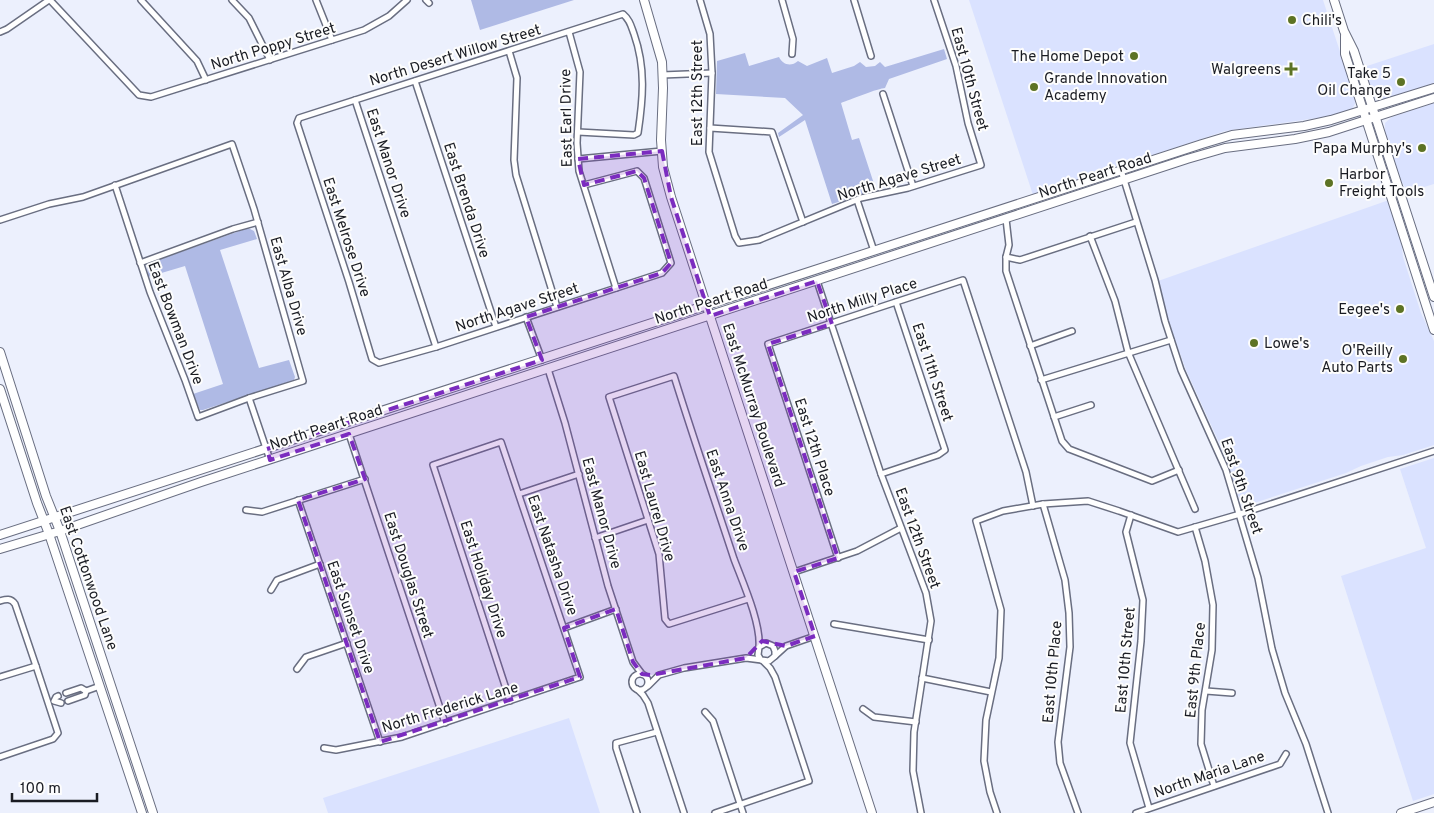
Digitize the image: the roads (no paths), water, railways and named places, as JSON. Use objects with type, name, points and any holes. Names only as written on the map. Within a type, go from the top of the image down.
[{"type":"street","points":[[0,32],[49,0]]},
{"type":"street","name":"North Poppy Street","points":[[49,0],[139,94],[151,97],[364,30],[389,16],[407,0]]},
{"type":"street","points":[[142,0],[197,61],[206,80]]},
{"type":"street","points":[[232,0],[249,18],[270,60]]},
{"type":"street","points":[[316,0],[332,40]]},
{"type":"street","name":"East McMurray Boulevard","points":[[644,0],[658,47],[662,76],[663,167],[671,197],[872,813]]},
{"type":"street","name":"East 12th Street","points":[[700,0],[710,34],[712,73],[709,152],[734,236],[739,243]]},
{"type":"street","points":[[782,0],[793,39],[792,54]]},
{"type":"street","points":[[854,0],[871,56]]},
{"type":"street","name":"East 10th Street","points":[[934,0],[956,66],[968,123],[981,165]]},
{"type":"street","points":[[1334,0],[1373,107],[1434,297]]},
{"type":"street","name":"North Desert Willow Street","points":[[297,122],[299,118],[623,14],[629,20],[640,52],[643,87],[638,133],[578,132]]},
{"type":"street","points":[[1344,31],[1345,54],[1434,327]]},
{"type":"street","name":"East Earl Drive","points":[[569,32],[580,72],[578,132],[580,171],[616,288]]},
{"type":"street","points":[[509,51],[517,78],[514,160],[516,175],[557,307]]},
{"type":"street","points":[[662,76],[712,73]]},
{"type":"street","name":"East Brenda Drive","points":[[414,81],[496,327]]},
{"type":"street","name":"North Peart Road","points":[[0,535],[1232,135],[1304,126],[1330,120],[1434,88]]},
{"type":"street","points":[[883,94],[913,186]]},
{"type":"street","name":"North Peart Road","points":[[0,549],[60,531],[349,434],[1225,148],[1295,139],[1329,132],[1434,98]]},
{"type":"street","name":"East Manor Drive","points":[[355,100],[436,347]]},
{"type":"street","name":"East Melrose Drive","points":[[297,122],[372,359]]},
{"type":"street","points":[[710,128],[772,132],[803,222]]},
{"type":"street","name":"East Alba Drive","points":[[115,185],[232,144],[258,222],[303,382],[249,398]]},
{"type":"street","points":[[578,159],[662,151]]},
{"type":"street","name":"North Agave Street","points":[[739,243],[759,240],[858,200],[913,186],[981,165]]},
{"type":"street","name":"East 9th Street","points":[[1121,170],[1171,340],[1182,370],[1226,470],[1258,578],[1272,649],[1285,693],[1306,744],[1328,813]]},
{"type":"street","name":"North Agave Street","points":[[372,359],[379,363],[436,347],[662,273],[671,263],[644,178],[637,171],[584,185]]},
{"type":"street","points":[[0,220],[115,185]]},
{"type":"street","name":"East Bowman Drive","points":[[115,185],[156,310],[198,417],[249,398]]},
{"type":"street","points":[[858,200],[874,251]]},
{"type":"street","points":[[1006,219],[1009,245],[1006,271],[1062,441],[1069,449],[1152,481],[1179,470]]},
{"type":"street","points":[[140,263],[233,229],[258,222]]},
{"type":"street","points":[[1006,258],[1020,260],[1136,222]]},
{"type":"street","points":[[1090,236],[1115,301],[1129,354],[1195,509]]},
{"type":"street","name":"North Milly Place","points":[[768,344],[963,280],[1026,472],[1033,506]]},
{"type":"street","name":"East 12th Street","points":[[817,281],[881,474],[926,593],[931,621],[916,722],[913,771],[921,813]]},
{"type":"street","name":"East 11th Street","points":[[881,474],[938,455],[945,450],[896,302]]},
{"type":"street","points":[[526,317],[542,360]]},
{"type":"street","points":[[1030,346],[1072,331]]},
{"type":"street","points":[[1041,380],[1171,340]]},
{"type":"street","name":"East 12th Place","points":[[768,344],[838,558]]},
{"type":"street","name":"East Cottonwood Lane","points":[[0,352],[43,487],[60,531],[153,813]]},
{"type":"street","name":"East Manor Drive","points":[[548,369],[616,609],[633,662],[642,674]]},
{"type":"street","name":"East Laurel Drive","points":[[674,376],[609,397],[659,554],[665,619],[668,624],[748,598]]},
{"type":"street","name":"East Anna Drive","points":[[674,376],[748,598],[758,631],[758,648]]},
{"type":"street","name":"East Cottonwood Lane","points":[[0,389],[142,813]]},
{"type":"street","points":[[249,398],[270,460]]},
{"type":"street","points":[[1054,417],[1091,404]]},
{"type":"street","name":"East Douglas Street","points":[[349,434],[445,723]]},
{"type":"street","name":"East Holiday Drive","points":[[501,442],[433,465],[510,701]]},
{"type":"street","name":"East Natasha Drive","points":[[501,442],[580,677]]},
{"type":"street","points":[[997,813],[990,792],[984,761],[986,720],[999,658],[1001,610],[976,521],[1003,511],[1043,504],[1088,501],[1178,532],[1240,514],[1434,451]]},
{"type":"street","points":[[519,494],[579,474]]},
{"type":"street","points":[[246,510],[262,512],[365,479]]},
{"type":"street","name":"East Sunset Drive","points":[[298,500],[380,742]]},
{"type":"street","name":"East 10th Place","points":[[1043,504],[1065,580],[1069,613],[1070,647],[1058,742],[1060,763],[1078,813]]},
{"type":"street","name":"East 10th Street","points":[[1131,515],[1126,532],[1143,600],[1141,641],[1130,743],[1149,808]]},
{"type":"street","points":[[595,538],[648,520]]},
{"type":"street","name":"East 9th Place","points":[[1195,527],[1205,561],[1213,604],[1212,650],[1202,710],[1201,744],[1214,786]]},
{"type":"street","points":[[794,572],[857,551],[901,528]]},
{"type":"street","points":[[271,590],[277,580],[320,564]]},
{"type":"street","points":[[0,601],[9,599],[13,600],[15,604],[36,666],[51,702],[57,728],[56,737],[53,739],[0,757]]},
{"type":"street","points":[[564,628],[616,609]]},
{"type":"street","points":[[834,624],[929,640]]},
{"type":"street","name":"East Anna Drive","points":[[758,631],[770,644]]},
{"type":"street","points":[[637,690],[644,689],[659,676],[684,668],[746,658],[769,661],[786,646],[815,636]]},
{"type":"street","points":[[297,669],[306,656],[347,642]]},
{"type":"street","points":[[746,658],[763,644],[786,646]]},
{"type":"street","points":[[715,813],[809,781],[775,677],[775,648],[770,644]]},
{"type":"street","points":[[758,648],[758,655],[775,677]]},
{"type":"street","name":"East Manor Drive","points":[[632,679],[633,662]]},
{"type":"street","points":[[0,677],[36,666]]},
{"type":"street","points":[[642,674],[648,680],[648,703]]},
{"type":"street","points":[[659,676],[636,675],[632,679],[632,684],[644,695],[648,703],[684,813]]},
{"type":"street","name":"North Frederick Lane","points":[[324,748],[336,750],[402,737],[580,677]]},
{"type":"street","points":[[922,678],[991,692]]},
{"type":"street","points":[[86,691],[81,688],[67,692],[70,700],[85,695],[86,691],[100,686]]},
{"type":"street","points":[[1206,691],[1232,693]]},
{"type":"street","points":[[51,702],[58,696]]},
{"type":"street","points":[[51,702],[61,703]]},
{"type":"street","points":[[863,709],[874,717],[916,722]]},
{"type":"street","points":[[705,712],[713,721],[743,813]]},
{"type":"street","points":[[637,813],[616,744],[657,732]]},
{"type":"street","name":"North Maria Lane","points":[[1136,813],[1280,764],[1286,754]]},
{"type":"street","points":[[1400,813],[1434,802]]},
{"type":"place","name":"Chili's","points":[[1292,20]]},
{"type":"place","name":"The Home Depot","points":[[1134,56]]},
{"type":"place","name":"Walgreens","points":[[1291,69]]},
{"type":"place","name":"Take 5 Oil Change","points":[[1401,82]]},
{"type":"place","name":"Grande Innovation Academy","points":[[1034,87]]},
{"type":"place","name":"Papa Murphy's","points":[[1422,148]]},
{"type":"place","name":"Harbor Freight Tools","points":[[1329,183]]},
{"type":"place","name":"Eegee's","points":[[1400,309]]},
{"type":"place","name":"Lowe's","points":[[1254,343]]},
{"type":"place","name":"O'Reilly Auto Parts","points":[[1403,359]]}]
